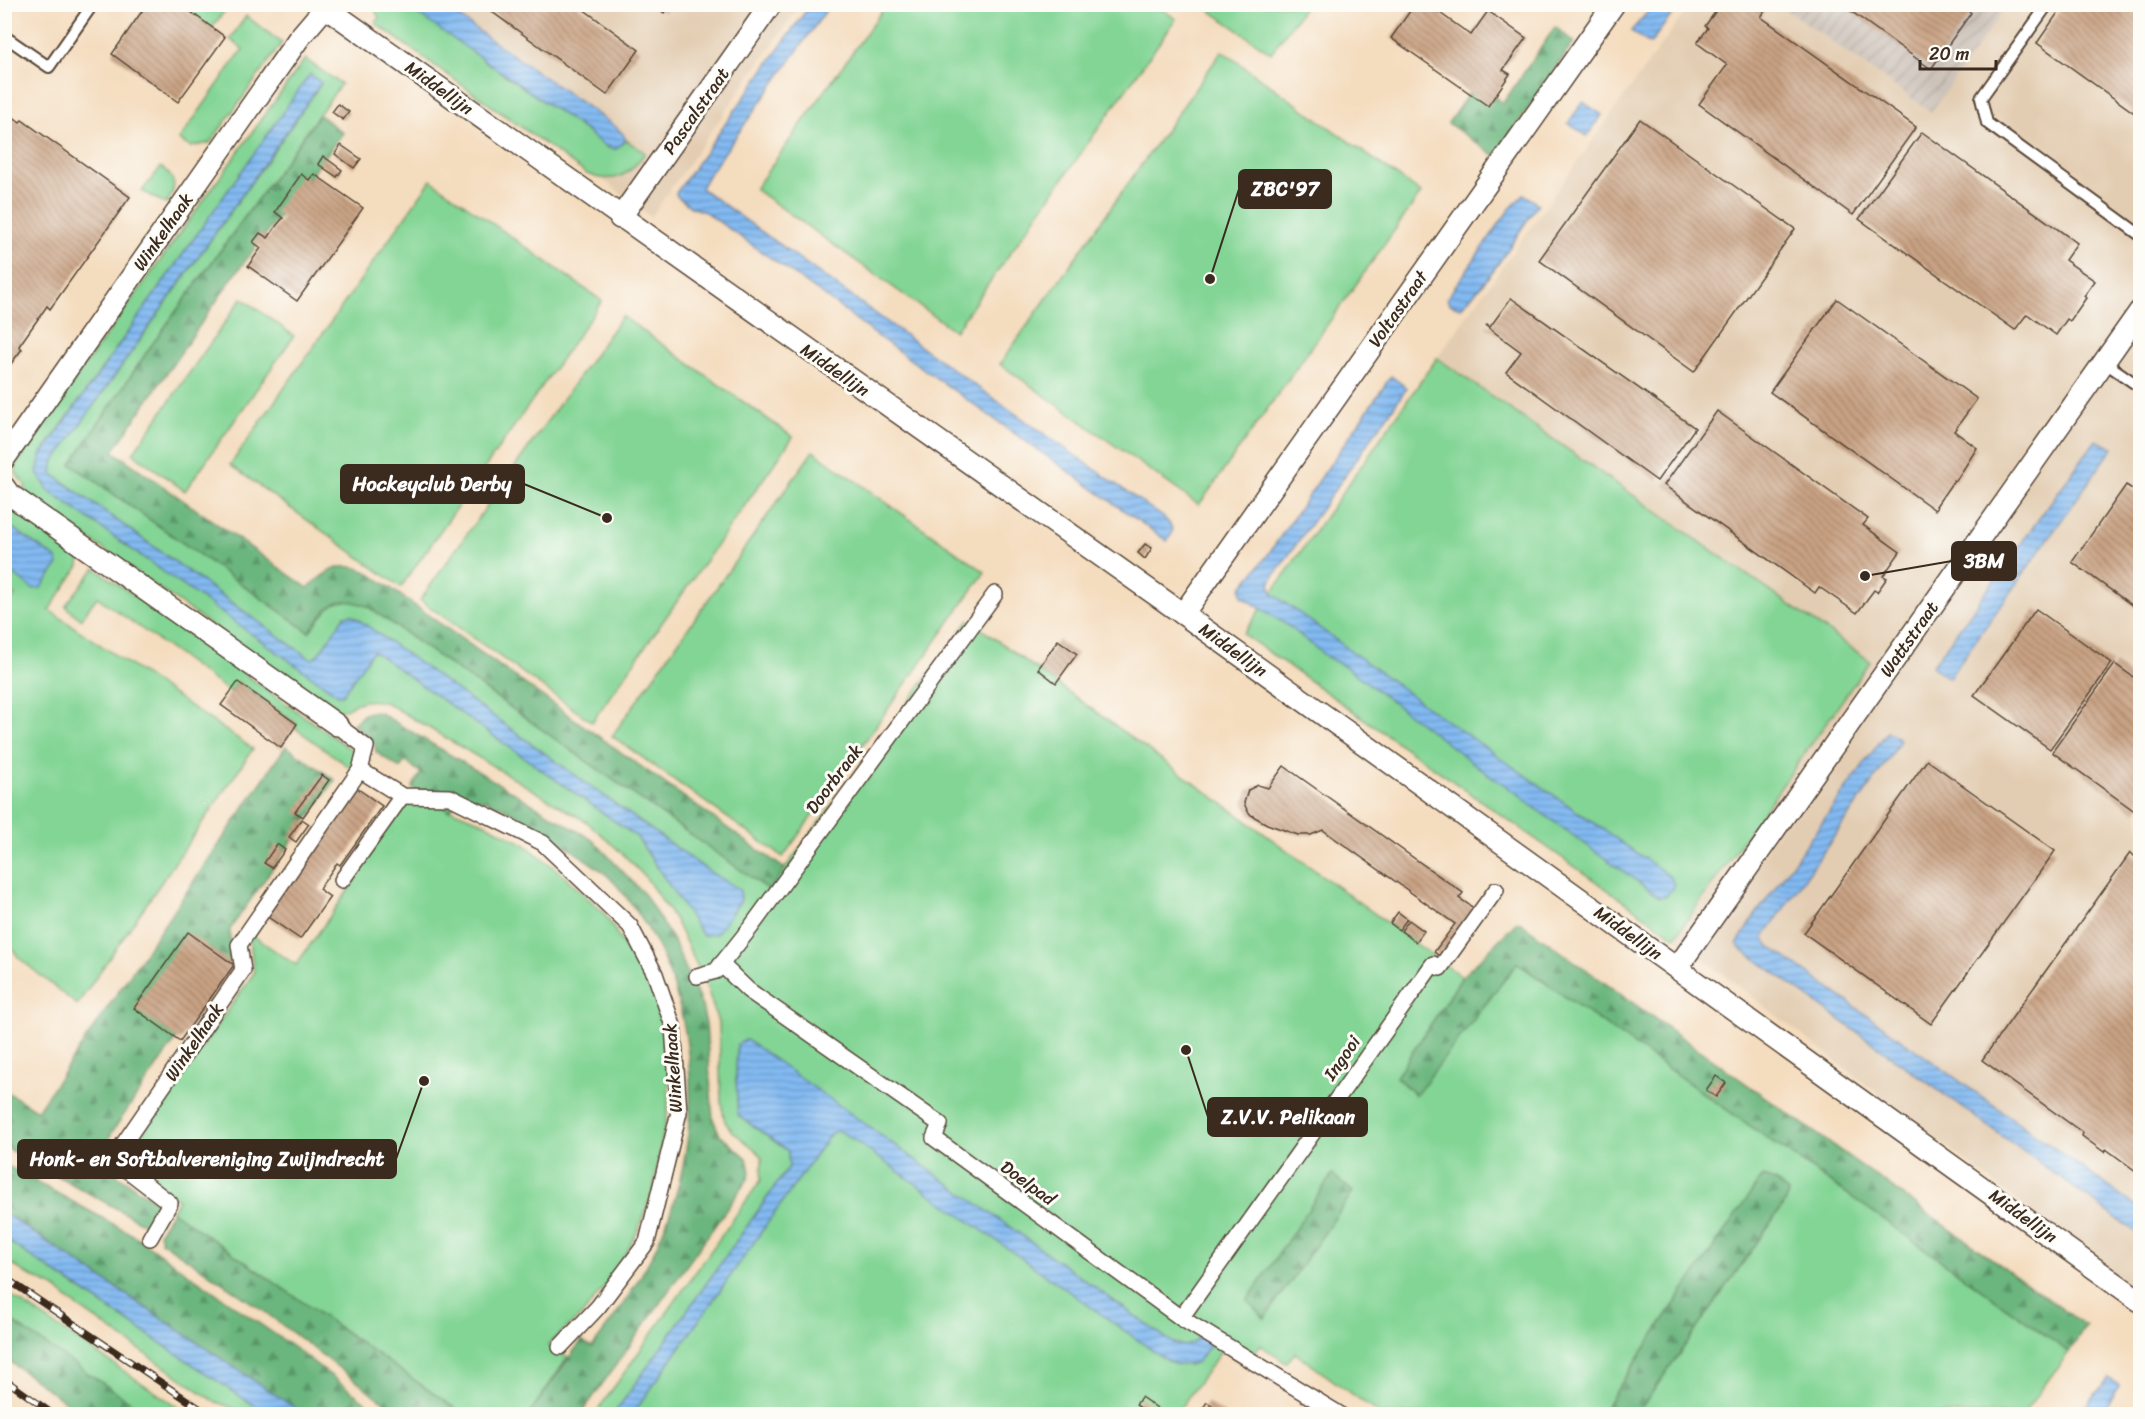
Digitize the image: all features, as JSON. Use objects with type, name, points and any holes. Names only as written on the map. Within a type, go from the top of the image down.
[{"type":"street","name":"Pascalstraat","points":[[620,218],[771,4]]},
{"type":"street","name":"Voltastraat","points":[[1183,614],[1614,4]]},
{"type":"street","name":"Middellijn","points":[[325,6],[620,218],[1183,614],[2140,1301]]},
{"type":"street","name":"Winkelhaak","points":[[4,459],[299,38],[325,6]]},
{"type":"street","name":"Wattstraat","points":[[1677,968],[2140,310]]},
{"type":"street","points":[[4,487],[9,494],[114,570],[366,747],[360,770],[402,796],[342,880]]},
{"type":"street","name":"Doorbraak","points":[[697,976],[717,971],[995,594]]},
{"type":"street","name":"Winkelhaak","points":[[150,1238],[170,1203],[113,1159],[243,970],[239,945],[360,770]]},
{"type":"street","name":"Winkelhaak","points":[[402,796],[450,797],[543,843],[630,926],[655,974],[673,1026],[679,1112],[647,1242],[598,1306],[560,1347]]},
{"type":"street","name":"Ingooi","points":[[1181,1318],[1433,964],[1440,968],[1496,890]]},
{"type":"street","name":"Doelpad","points":[[722,964],[748,990],[940,1124],[934,1138],[1181,1318],[1339,1414]]},
{"type":"lane","points":[[2048,4],[1981,98],[1987,123],[2140,235]]},
{"type":"lane","points":[[4,36],[49,67],[89,6]]},
{"type":"lane","points":[[2104,362],[2140,387]]},
{"type":"shaded area","points":[[377,5],[800,5],[651,217]]},
{"type":"shaded area","points":[[1690,5],[2140,5],[2140,1296],[1675,937],[1869,661],[1437,358]]},
{"type":"shaded area","points":[[1780,5],[2007,5],[1931,112]]},
{"type":"green space","points":[[1155,4],[1176,19],[955,331],[755,189],[886,5]]},
{"type":"green space","points":[[180,5],[229,5],[212,28]]},
{"type":"green space","points":[[376,5],[404,5],[444,30],[608,148],[616,149],[626,140],[645,153],[633,168],[620,176],[605,179],[587,174],[375,23],[379,18],[375,10]]},
{"type":"green space","points":[[1202,5],[1306,5],[1271,53]]},
{"type":"green space","points":[[246,16],[282,43],[210,143],[190,147],[179,140],[243,49],[230,39]]},
{"type":"green space","points":[[1555,27],[1574,42],[1495,156],[1448,123],[1476,83],[1503,103]]},
{"type":"green space","points":[[1222,51],[1421,193],[1199,505],[1000,364]]},
{"type":"green space","points":[[305,59],[341,84],[151,346],[71,464],[309,632],[327,610],[339,602],[355,602],[367,606],[769,890],[969,620],[1462,977],[1396,1077],[1415,1095],[1517,963],[2069,1352],[2023,1414],[1637,1414],[1786,1201],[1788,1192],[1775,1181],[1671,1309],[1601,1414],[1380,1414],[1295,1353],[1286,1363],[1260,1345],[1247,1367],[1222,1350],[1176,1414],[633,1414],[831,1133],[836,1131],[842,1132],[1188,1365],[1195,1363],[1202,1356],[1196,1341],[1185,1347],[1173,1343],[746,1040],[737,1045],[738,1115],[788,1151],[789,1167],[614,1414],[595,1414],[761,1180],[762,1158],[725,1122],[721,1102],[719,1026],[706,984],[675,920],[646,878],[587,822],[387,703],[367,701],[332,711],[23,492],[26,486],[16,474],[16,465]],"holes":[[[310,75],[321,84],[53,463],[52,474],[309,658],[313,659],[317,656],[345,616],[352,615],[710,872],[740,890],[741,900],[717,933],[676,895],[637,837],[372,650],[342,694],[337,694],[49,491],[37,472],[42,453]],[[1332,1175],[1353,1192],[1264,1318],[1248,1301]]]},
{"type":"green space","points":[[319,115],[343,133],[233,277],[113,451],[308,588],[336,568],[351,567],[369,573],[785,869],[769,890],[367,606],[356,602],[339,602],[327,609],[309,632],[71,464],[151,346]]},
{"type":"green space","points":[[161,167],[170,175],[174,184],[166,204],[142,191]]},
{"type":"green space","points":[[431,180],[602,301],[401,587],[230,465]]},
{"type":"green space","points":[[242,298],[294,336],[185,491],[133,453]]},
{"type":"green space","points":[[622,316],[793,437],[592,722],[420,600]]},
{"type":"green space","points":[[1437,358],[1870,661],[1675,937],[1243,634]]},
{"type":"green space","points":[[813,451],[985,572],[783,857],[612,736]]},
{"type":"green space","points":[[4,503],[80,557],[79,566],[49,610],[253,749],[77,1005],[19,958],[5,938],[4,612],[15,595],[5,588],[5,568],[34,589],[57,559],[5,523]]},
{"type":"green space","points":[[95,568],[356,753],[358,765],[355,771],[295,728],[297,724],[238,682],[230,692],[97,597],[81,619],[66,605]]},
{"type":"green space","points":[[380,713],[593,840],[645,895],[675,944],[702,1006],[706,1024],[713,1119],[720,1135],[747,1158],[750,1172],[748,1179],[581,1414],[529,1414],[581,1341],[592,1347],[619,1310],[651,1257],[673,1204],[684,1163],[689,1120],[690,1077],[685,1034],[676,993],[661,953],[640,916],[609,877],[542,830],[500,807],[486,801],[462,797],[449,811],[412,788],[421,773],[405,761],[400,768],[376,752],[374,742],[353,724],[364,714]]},
{"type":"green space","points":[[286,746],[335,780],[230,929],[231,959],[112,1132],[106,1146],[105,1163],[117,1175],[161,1205],[148,1226],[5,1147],[4,1090],[37,1111]]},
{"type":"green space","points":[[401,799],[438,805],[480,821],[524,844],[562,874],[605,914],[660,1006],[670,1055],[668,1108],[653,1190],[639,1228],[616,1272],[583,1314],[547,1345],[568,1357],[529,1414],[463,1414],[172,1211],[178,1199],[123,1160],[254,973],[249,933],[296,965],[354,882],[353,869]]},
{"type":"green space","points":[[1518,921],[2086,1326],[2069,1352],[1517,963],[1416,1095],[1396,1077],[1462,977]]},
{"type":"green space","points":[[4,1164],[133,1235],[300,1352],[381,1414],[304,1414],[5,1213]]},
{"type":"green space","points":[[1332,1174],[1353,1192],[1265,1318],[1247,1301]]},
{"type":"green space","points":[[1762,1177],[1775,1181],[1788,1192],[1786,1201],[1637,1414],[1601,1414],[1671,1309]]},
{"type":"green space","points":[[172,1211],[463,1414],[400,1414],[265,1312],[161,1241],[159,1233]]},
{"type":"green space","points":[[4,1239],[267,1414],[243,1414],[214,1401],[74,1304],[54,1287],[25,1273],[5,1259]]},
{"type":"green space","points":[[4,1291],[188,1414],[148,1414],[5,1317]]},
{"type":"green space","points":[[5,1317],[148,1414],[82,1414],[5,1358]]},
{"type":"water","points":[[404,5],[449,5],[453,12],[480,32],[616,127],[626,140],[616,149],[601,143],[583,128]]},
{"type":"water","points":[[810,5],[830,5],[701,188],[1163,517],[1172,528],[1167,541],[884,341],[826,297],[705,212],[691,207],[677,196],[676,193]]},
{"type":"water","points":[[1654,5],[1679,5],[1650,44],[1631,31]]},
{"type":"water","points":[[310,74],[321,83],[53,463],[52,474],[309,658],[313,659],[317,656],[345,616],[352,615],[710,872],[740,890],[741,900],[717,933],[703,936],[637,837],[373,651],[342,695],[338,695],[49,491],[37,472],[42,454]]},
{"type":"water","points":[[1583,102],[1602,115],[1587,136],[1568,123]]},
{"type":"water","points":[[1524,194],[1538,204],[1502,259],[1460,308],[1449,304],[1447,298],[1509,210]]},
{"type":"water","points":[[1391,376],[1407,388],[1273,577],[1270,585],[1272,593],[1426,706],[1671,877],[1674,886],[1666,896],[1659,897],[1528,803],[1523,797],[1485,772],[1346,667],[1327,657],[1290,627],[1242,596],[1241,588],[1267,556]]},
{"type":"water","points":[[2096,440],[2113,448],[1949,678],[1932,666]]},
{"type":"water","points":[[5,523],[57,559],[58,565],[41,588],[33,589],[5,568]]},
{"type":"water","points":[[1887,732],[1900,740],[1894,751],[1763,938],[1768,945],[2140,1209],[2140,1235],[1737,944]]},
{"type":"water","points":[[747,1040],[1173,1343],[1185,1346],[1196,1341],[1200,1333],[1214,1341],[1196,1363],[1178,1365],[1165,1359],[842,1132],[836,1131],[831,1133],[633,1414],[614,1414],[789,1167],[788,1151],[738,1115],[737,1044]]},
{"type":"water","points":[[4,1213],[304,1414],[267,1414],[5,1239]]},
{"type":"water","points":[[2109,1378],[2120,1386],[2101,1414],[2081,1414],[2097,1392]]},
{"type":"building","points":[[147,4],[180,4],[225,37],[178,102],[112,54]]},
{"type":"building","points":[[481,4],[576,4],[639,50],[607,95]]},
{"type":"building","points":[[652,4],[670,4],[664,13]]},
{"type":"building","points":[[1415,4],[1427,4],[1471,35],[1488,11],[1526,38],[1503,70],[1510,74],[1488,106],[1391,38]]},
{"type":"building","points":[[1721,4],[1757,4],[1765,11],[1761,17],[1916,127],[1853,215],[1699,104],[1727,65],[1697,43],[1708,28],[1705,26]]},
{"type":"building","points":[[1841,4],[1960,4],[1971,13],[1931,69]]},
{"type":"building","points":[[2064,4],[2140,4],[2140,117],[2037,43]]},
{"type":"building","points":[[338,104],[349,112],[343,120],[332,112]]},
{"type":"building","points":[[4,110],[20,122],[22,120],[130,197],[50,309],[47,306],[19,346],[22,349],[4,373]]},
{"type":"building","points":[[1640,119],[1795,229],[1694,372],[1539,260]]},
{"type":"building","points":[[1922,132],[2077,243],[2065,260],[2095,281],[2070,321],[2067,319],[2056,335],[2027,314],[2015,330],[1859,219]]},
{"type":"building","points":[[341,145],[361,159],[354,168],[335,154]]},
{"type":"building","points":[[323,156],[342,170],[337,177],[318,164]]},
{"type":"building","points":[[301,174],[309,180],[314,174],[363,208],[297,301],[248,266],[261,248],[253,242],[260,233],[268,238],[283,218],[275,212]]},
{"type":"building","points":[[1511,298],[1695,428],[1657,481],[1506,372],[1521,352],[1486,326],[1490,327]]},
{"type":"building","points":[[1837,299],[1977,399],[1954,431],[1977,448],[1935,510],[1770,392]]},
{"type":"building","points":[[1717,411],[1868,519],[1863,525],[1900,552],[1883,576],[1887,578],[1877,592],[1874,590],[1857,613],[1819,587],[1815,593],[1664,485]]},
{"type":"building","points":[[2126,485],[2140,494],[2140,611],[2072,562]]},
{"type":"building","points":[[1145,544],[1152,548],[1145,559],[1138,553]]},
{"type":"building","points":[[2036,609],[2112,663],[2050,749],[1974,695]]},
{"type":"building","points":[[1058,640],[1077,654],[1056,683],[1038,669]]},
{"type":"building","points":[[2115,664],[2140,682],[2140,806],[2136,812],[2052,752]]},
{"type":"building","points":[[238,682],[297,724],[281,748],[221,705]]},
{"type":"building","points":[[1927,760],[2055,851],[1931,1024],[1804,933]]},
{"type":"building","points":[[1284,766],[1463,893],[1459,898],[1478,911],[1444,959],[1434,952],[1455,924],[1323,830],[1311,835],[1298,835],[1267,824],[1251,815],[1244,803],[1248,790],[1258,785],[1268,788]]},
{"type":"building","points":[[322,775],[329,780],[303,817],[295,812]]},
{"type":"building","points":[[354,786],[382,806],[340,865],[337,863],[319,889],[330,897],[300,939],[265,915]]},
{"type":"building","points":[[302,819],[309,824],[296,842],[289,837]]},
{"type":"building","points":[[277,844],[285,850],[272,868],[264,863]]},
{"type":"building","points":[[2130,853],[2140,860],[2140,1174],[2106,1149],[2104,1152],[2082,1136],[2083,1133],[1982,1060]]},
{"type":"building","points":[[1398,912],[1407,919],[1399,930],[1390,923]]},
{"type":"building","points":[[1409,920],[1424,931],[1416,942],[1401,931]]},
{"type":"building","points":[[188,932],[234,965],[180,1041],[134,1008]]},
{"type":"building","points":[[1716,1076],[1726,1083],[1716,1097],[1706,1090]]},
{"type":"building","points":[[1141,1397],[1160,1410],[1157,1414],[1150,1414],[1136,1405]]},
{"type":"building","points":[[1207,1402],[1225,1414],[1199,1414]]},
{"type":"railway","points":[[4,1277],[208,1414]]},
{"type":"railway","points":[[4,1379],[53,1414]]},
{"type":"railway","points":[[4,1407],[15,1414]]},
{"type":"place","name":"ZBC'97","points":[[1210,279]]},
{"type":"place","name":"Hockeyclub Derby","points":[[607,518]]},
{"type":"place","name":"3BM","points":[[1865,576]]},
{"type":"place","name":"Z.V.V. Pelikaan","points":[[1186,1050]]},
{"type":"place","name":"Honk- en Softbalvereniging Zwijndrecht","points":[[424,1081]]}]
